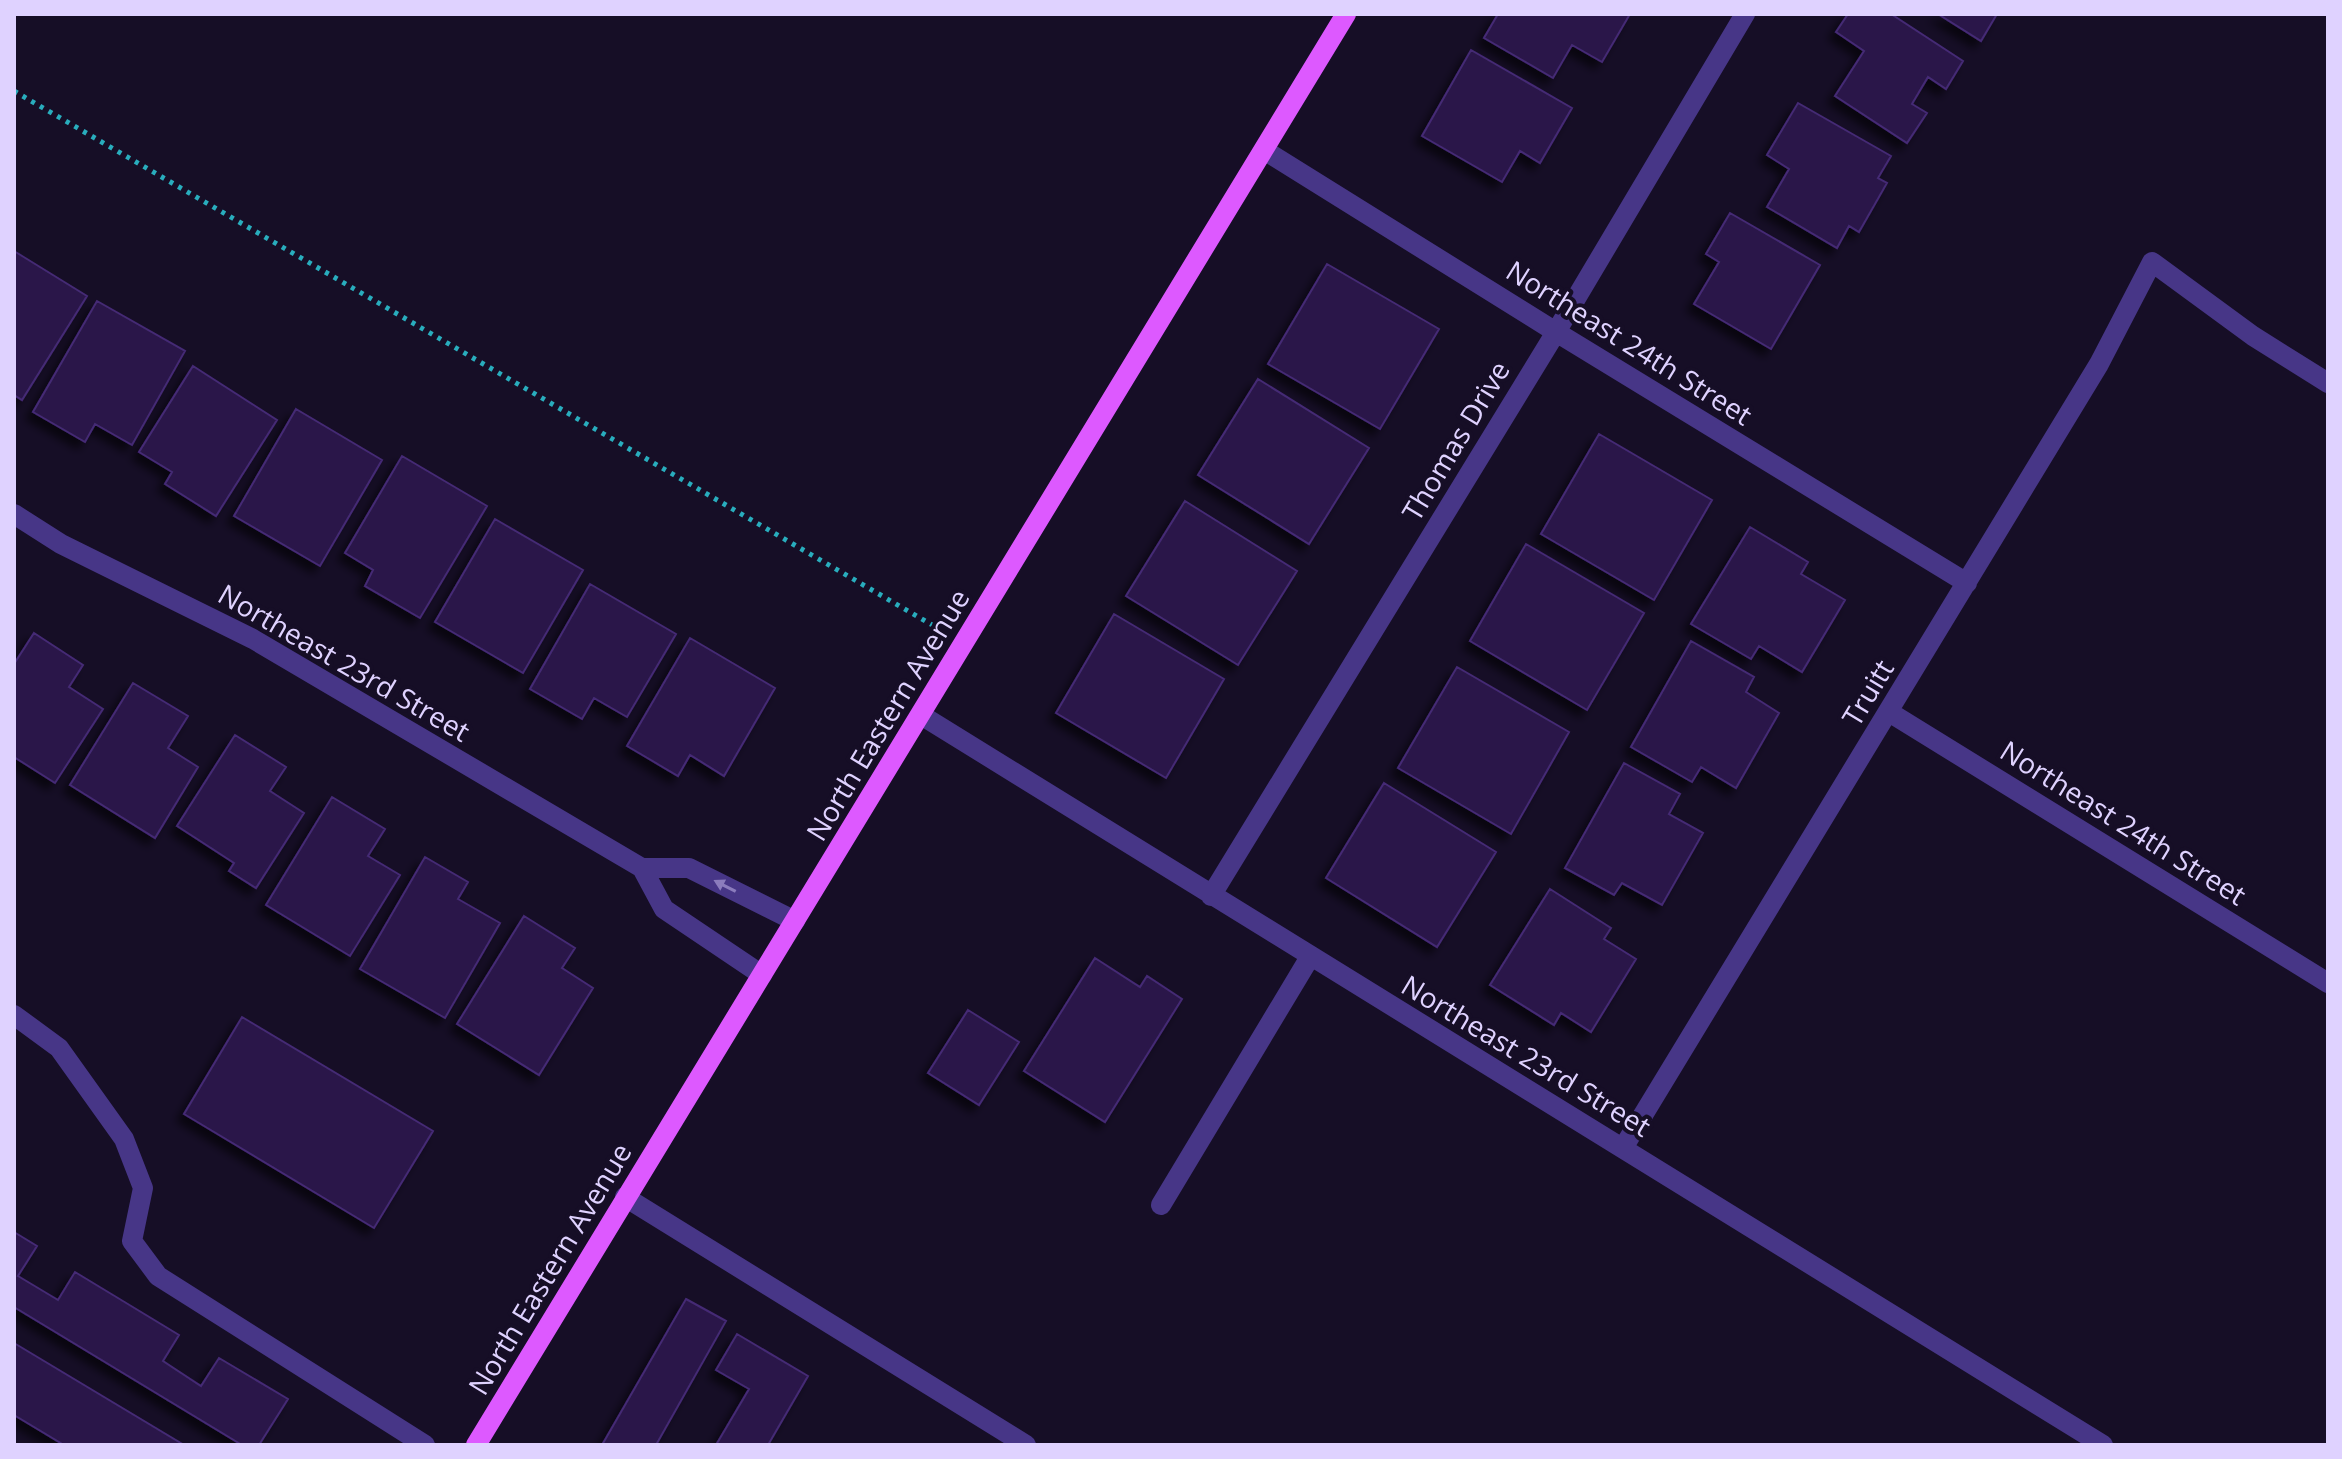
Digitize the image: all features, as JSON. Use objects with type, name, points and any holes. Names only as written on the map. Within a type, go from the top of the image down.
[{"type":"main road","name":"North Eastern Avenue","points":[[476,1445],[1346,14]]},
{"type":"street","name":"Thomas Drive","points":[[1211,896],[1556,332],[1745,14]]},
{"type":"street","name":"Northeast 24th Street","points":[[1264,150],[1967,583]]},
{"type":"street","name":"Truitt","points":[[1623,1148],[2099,364],[2152,262],[2253,336],[2328,383]]},
{"type":"street","name":"Northeast 23rd Street","points":[[14,514],[61,544],[253,639],[642,868]]},
{"type":"street","name":"Northeast 24th Street","points":[[1889,712],[2328,983]]},
{"type":"street","name":"Northeast 23rd Street","points":[[921,715],[2103,1445]]},
{"type":"street","points":[[762,975],[664,909],[642,868],[689,868],[795,921]]},
{"type":"street","points":[[1161,1205],[1310,957]]},
{"type":"street","points":[[14,1015],[59,1048],[124,1139],[143,1188],[132,1241],[158,1276],[425,1445]]},
{"type":"street","points":[[625,1197],[1026,1445]]},
{"type":"path","points":[[14,91],[964,643]]},
{"type":"building","points":[[1498,14],[1630,14],[1602,62],[1572,45],[1553,78],[1484,38]]},
{"type":"building","points":[[1848,14],[1891,14],[1963,61],[1946,89],[1928,77],[1912,104],[1927,113],[1907,143],[1835,96],[1864,51],[1836,32]]},
{"type":"building","points":[[1938,14],[1997,14],[1981,41]]},
{"type":"building","points":[[1471,50],[1572,108],[1540,163],[1520,151],[1502,182],[1422,136]]},
{"type":"building","points":[[1798,103],[1891,156],[1878,178],[1887,183],[1859,232],[1849,226],[1837,248],[1767,207],[1789,169],[1767,155]]},
{"type":"building","points":[[1730,213],[1820,265],[1771,349],[1694,304],[1719,262],[1706,254]]},
{"type":"building","points":[[14,251],[87,296],[22,400],[14,395]]},
{"type":"building","points":[[1327,264],[1439,329],[1380,429],[1268,364]]},
{"type":"building","points":[[97,301],[185,351],[132,445],[95,424],[85,442],[33,412]]},
{"type":"building","points":[[193,366],[277,420],[216,516],[165,484],[172,472],[139,452]]},
{"type":"building","points":[[1258,379],[1369,448],[1309,544],[1198,475]]},
{"type":"building","points":[[296,409],[382,460],[320,566],[234,516]]},
{"type":"building","points":[[1599,434],[1712,500],[1654,600],[1541,534]]},
{"type":"building","points":[[402,456],[487,506],[420,618],[365,586],[373,570],[345,553]]},
{"type":"building","points":[[1185,501],[1297,571],[1238,665],[1126,596]]},
{"type":"building","points":[[495,519],[583,570],[523,673],[435,622]]},
{"type":"building","points":[[1750,527],[1808,562],[1801,574],[1845,600],[1802,672],[1759,646],[1751,659],[1691,624]]},
{"type":"building","points":[[1526,544],[1644,613],[1587,710],[1470,641]]},
{"type":"building","points":[[590,584],[676,634],[627,717],[594,698],[582,719],[530,689]]},
{"type":"building","points":[[1114,614],[1224,679],[1166,778],[1056,713]]},
{"type":"building","points":[[34,633],[83,665],[69,687],[103,709],[55,783],[14,757],[14,664]]},
{"type":"building","points":[[690,638],[775,688],[724,776],[690,755],[678,776],[627,746]]},
{"type":"building","points":[[1691,641],[1754,677],[1746,692],[1779,713],[1736,788],[1701,767],[1692,782],[1631,747]]},
{"type":"building","points":[[1457,667],[1569,732],[1511,834],[1398,768]]},
{"type":"building","points":[[133,683],[188,716],[168,748],[198,767],[155,838],[70,785]]},
{"type":"building","points":[[235,735],[286,767],[270,791],[304,813],[256,888],[229,871],[234,863],[177,826]]},
{"type":"building","points":[[1624,763],[1680,794],[1669,814],[1703,833],[1662,905],[1622,883],[1614,895],[1565,868]]},
{"type":"building","points":[[1384,783],[1496,852],[1437,947],[1326,878]]},
{"type":"building","points":[[332,797],[385,829],[368,856],[400,875],[350,956],[266,905]]},
{"type":"building","points":[[425,857],[468,882],[458,899],[500,923],[445,1018],[360,969]]},
{"type":"building","points":[[1550,889],[1611,928],[1604,939],[1636,959],[1591,1032],[1561,1013],[1554,1025],[1490,985]]},
{"type":"building","points":[[524,916],[575,948],[562,968],[593,988],[539,1075],[457,1024]]},
{"type":"building","points":[[1095,958],[1140,987],[1147,976],[1182,999],[1105,1122],[1024,1071]]},
{"type":"building","points":[[968,1010],[1019,1042],[979,1105],[928,1073]]},
{"type":"building","points":[[242,1017],[433,1131],[374,1228],[184,1114]]},
{"type":"building","points":[[14,1232],[37,1246],[18,1276],[58,1300],[75,1272],[179,1335],[163,1361],[201,1386],[219,1358],[288,1399],[259,1445],[242,1445],[14,1307]]},
{"type":"building","points":[[686,1299],[726,1321],[656,1445],[602,1445]]},
{"type":"building","points":[[737,1334],[808,1376],[768,1445],[716,1445],[749,1389],[716,1370]]},
{"type":"building","points":[[14,1343],[184,1445],[64,1445],[14,1415]]}]
